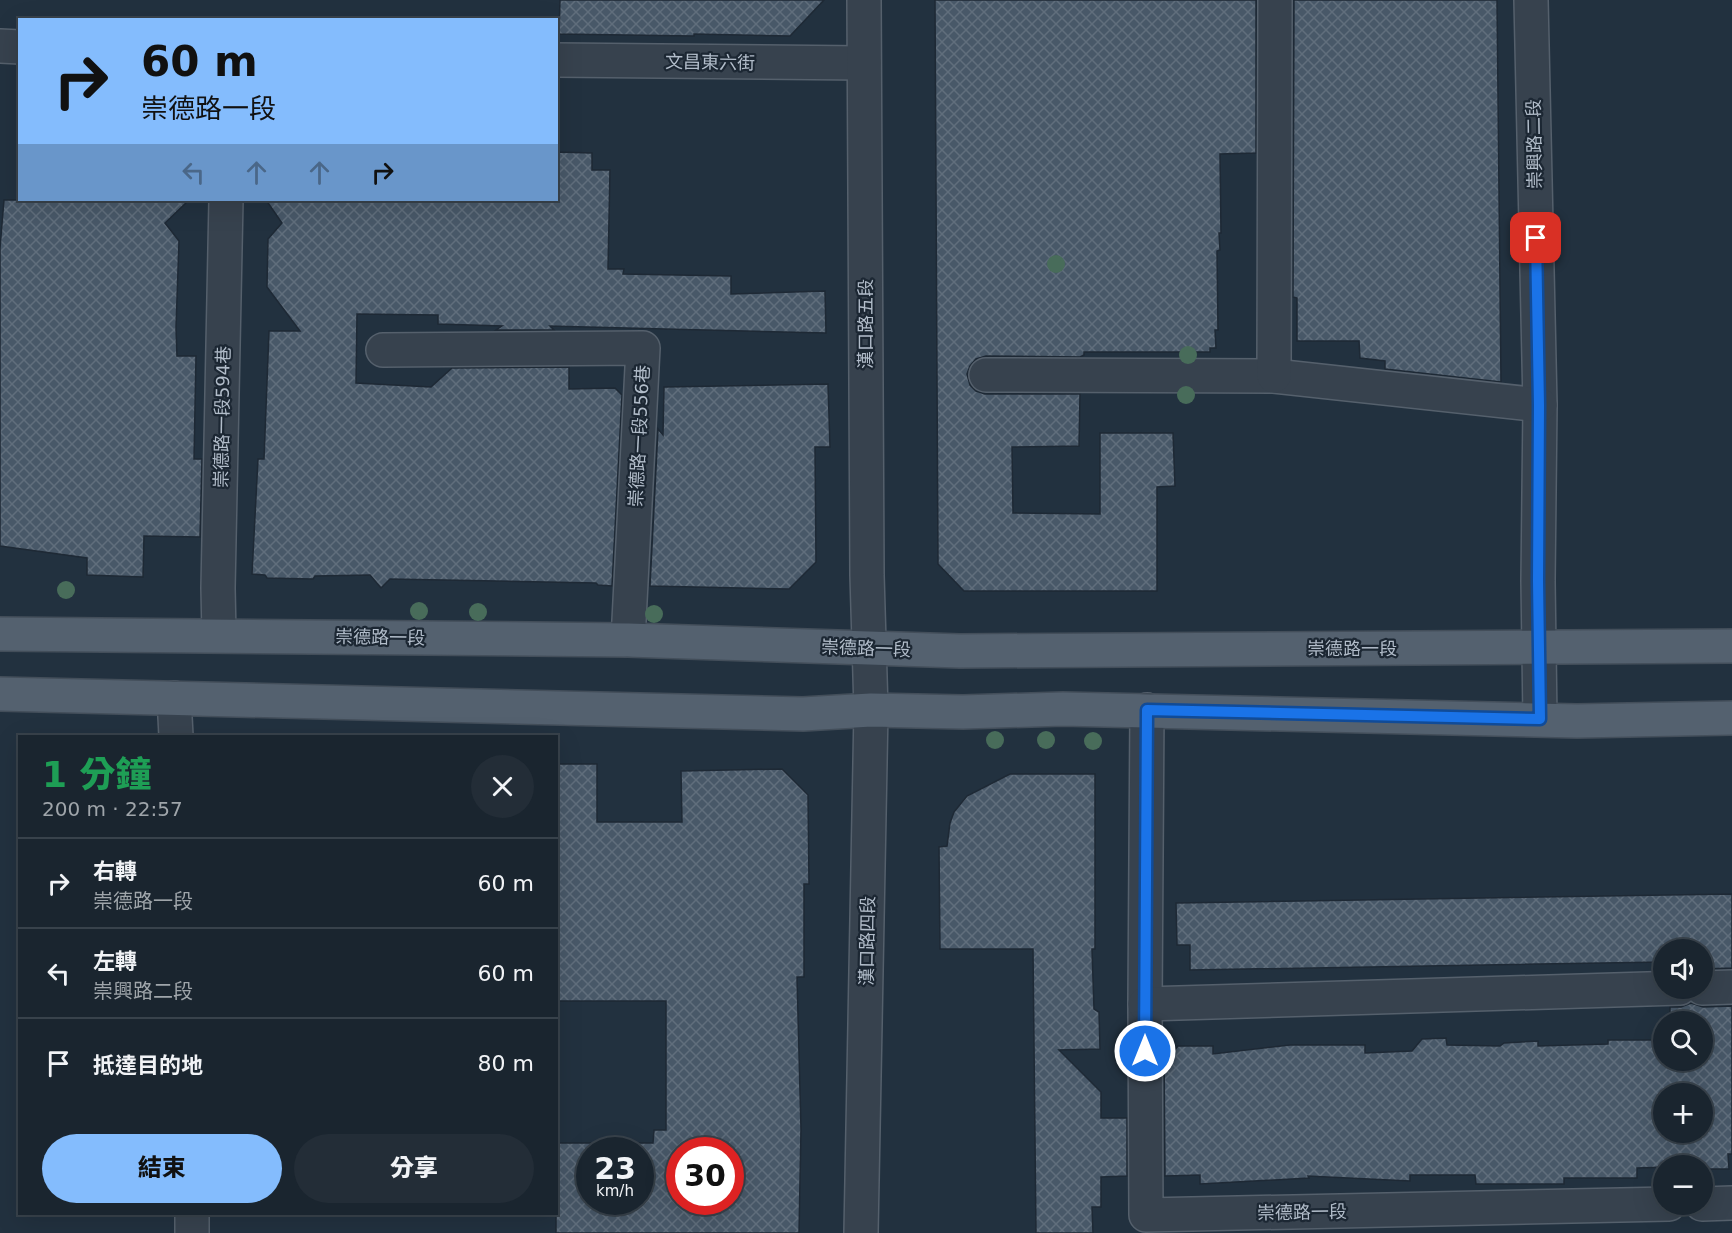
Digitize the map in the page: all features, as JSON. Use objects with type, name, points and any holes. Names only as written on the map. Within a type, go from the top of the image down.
[{"type":"main road","name":"崇德路一段","points":[[0,634],[628,640],[960,651],[1732,646]]},
{"type":"main road","points":[[0,694],[803,714],[871,710],[963,712],[1062,709],[1578,721],[1732,718]]},
{"type":"street","name":"漢口路五段","points":[[864,0],[868,648]]},
{"type":"street","points":[[1274,376],[1275,0]]},
{"type":"street","name":"崇興路二段","points":[[1532,0],[1539,405],[1540,719]]},
{"type":"street","points":[[0,46],[18,46]]},
{"type":"street","name":"文昌東六街","points":[[558,60],[864,63]]},
{"type":"street","name":"崇德路一段594巷","points":[[219,635],[226,201]]},
{"type":"street","name":"崇德路一段556巷","points":[[383,350],[643,348],[628,640]]},
{"type":"street","points":[[986,375],[1274,376],[1539,405]]},
{"type":"street","name":"漢口路四段","points":[[861,1233],[871,710],[868,648]]},
{"type":"street","points":[[174,698],[176,735]]},
{"type":"street","name":"崇德路一段","points":[[1147,710],[1146,1215],[1653,1204]]},
{"type":"street","points":[[1713,988],[1732,987]]},
{"type":"street","points":[[1145,1004],[1653,989]]},
{"type":"street","points":[[1713,1204],[1732,1203]]},
{"type":"street","points":[[192,1215],[192,1233]]},
{"type":"building","points":[[560,0],[824,0],[790,36],[694,34],[694,36],[559,34]]},
{"type":"building","points":[[935,0],[1256,0],[1256,153],[1220,154],[1221,233],[1219,233],[1220,250],[1217,251],[1218,330],[1215,330],[1216,348],[1210,348],[1210,352],[1084,352],[1084,355],[1080,357],[986,356],[976,359],[967,374],[970,385],[976,391],[985,394],[1080,394],[1079,446],[1012,447],[1013,513],[1100,514],[1100,433],[1173,433],[1175,486],[1157,487],[1157,591],[964,591],[938,564]]},
{"type":"building","points":[[1294,0],[1497,0],[1501,382],[1385,369],[1385,361],[1360,358],[1359,341],[1297,341],[1297,298],[1293,297]]},
{"type":"building","points":[[558,152],[592,153],[592,170],[610,170],[608,269],[624,269],[623,274],[731,276],[731,294],[825,291],[826,333],[550,326],[554,330],[496,330],[502,326],[438,324],[438,315],[357,314],[356,383],[431,387],[452,368],[569,367],[569,389],[615,388],[622,395],[612,586],[596,583],[390,579],[381,588],[370,575],[315,576],[313,579],[267,578],[265,575],[252,574],[258,459],[264,459],[269,331],[300,331],[267,287],[268,239],[282,223],[267,201],[558,201]]},
{"type":"building","points":[[4,200],[188,201],[165,223],[179,241],[177,356],[196,356],[194,459],[202,459],[200,537],[144,536],[143,577],[87,575],[87,558],[0,546],[0,248]]},
{"type":"building","points":[[828,384],[830,447],[815,447],[816,562],[789,589],[650,586],[658,429],[663,435],[664,387]]},
{"type":"building","points":[[558,764],[597,764],[597,822],[682,822],[681,771],[782,769],[808,795],[809,884],[804,884],[804,977],[797,977],[801,1129],[799,1233],[556,1233],[558,1143],[576,1143],[576,1215],[654,1215],[654,1130],[666,1130],[666,1001],[558,1001]]},
{"type":"building","points":[[1010,774],[1095,774],[1095,949],[1092,949],[1094,1009],[1099,1012],[1100,1049],[1059,1050],[1101,1092],[1101,1118],[1127,1118],[1127,1176],[1101,1177],[1101,1207],[1092,1207],[1093,1233],[1036,1233],[1033,949],[940,949],[939,847],[947,846],[954,812],[967,796]]},
{"type":"building","points":[[1732,894],[1732,968],[1713,969],[1713,939],[1653,939],[1653,962],[1190,970],[1190,945],[1177,945],[1176,903]]},
{"type":"building","points":[[1691,1003],[1703,1007],[1732,1006],[1732,1154],[1728,1154],[1729,1169],[1713,1169],[1713,1155],[1653,1155],[1653,1168],[1637,1168],[1637,1178],[1564,1178],[1564,1184],[1476,1184],[1475,1175],[1410,1175],[1410,1181],[1308,1176],[1309,1178],[1200,1184],[1200,1175],[1165,1176],[1164,1052],[1173,1052],[1178,1046],[1213,1046],[1213,1054],[1290,1045],[1365,1045],[1365,1053],[1412,1051],[1422,1039],[1446,1038],[1447,1045],[1500,1046],[1504,1043],[1538,1041],[1538,1046],[1608,1044],[1608,1040],[1653,1040],[1653,1071],[1713,1071],[1713,1011],[1670,1011],[1670,1007],[1681,1007]]},
{"type":"route","points":[[1145,1051],[1147,710],[1540,719],[1536,238]]}]
